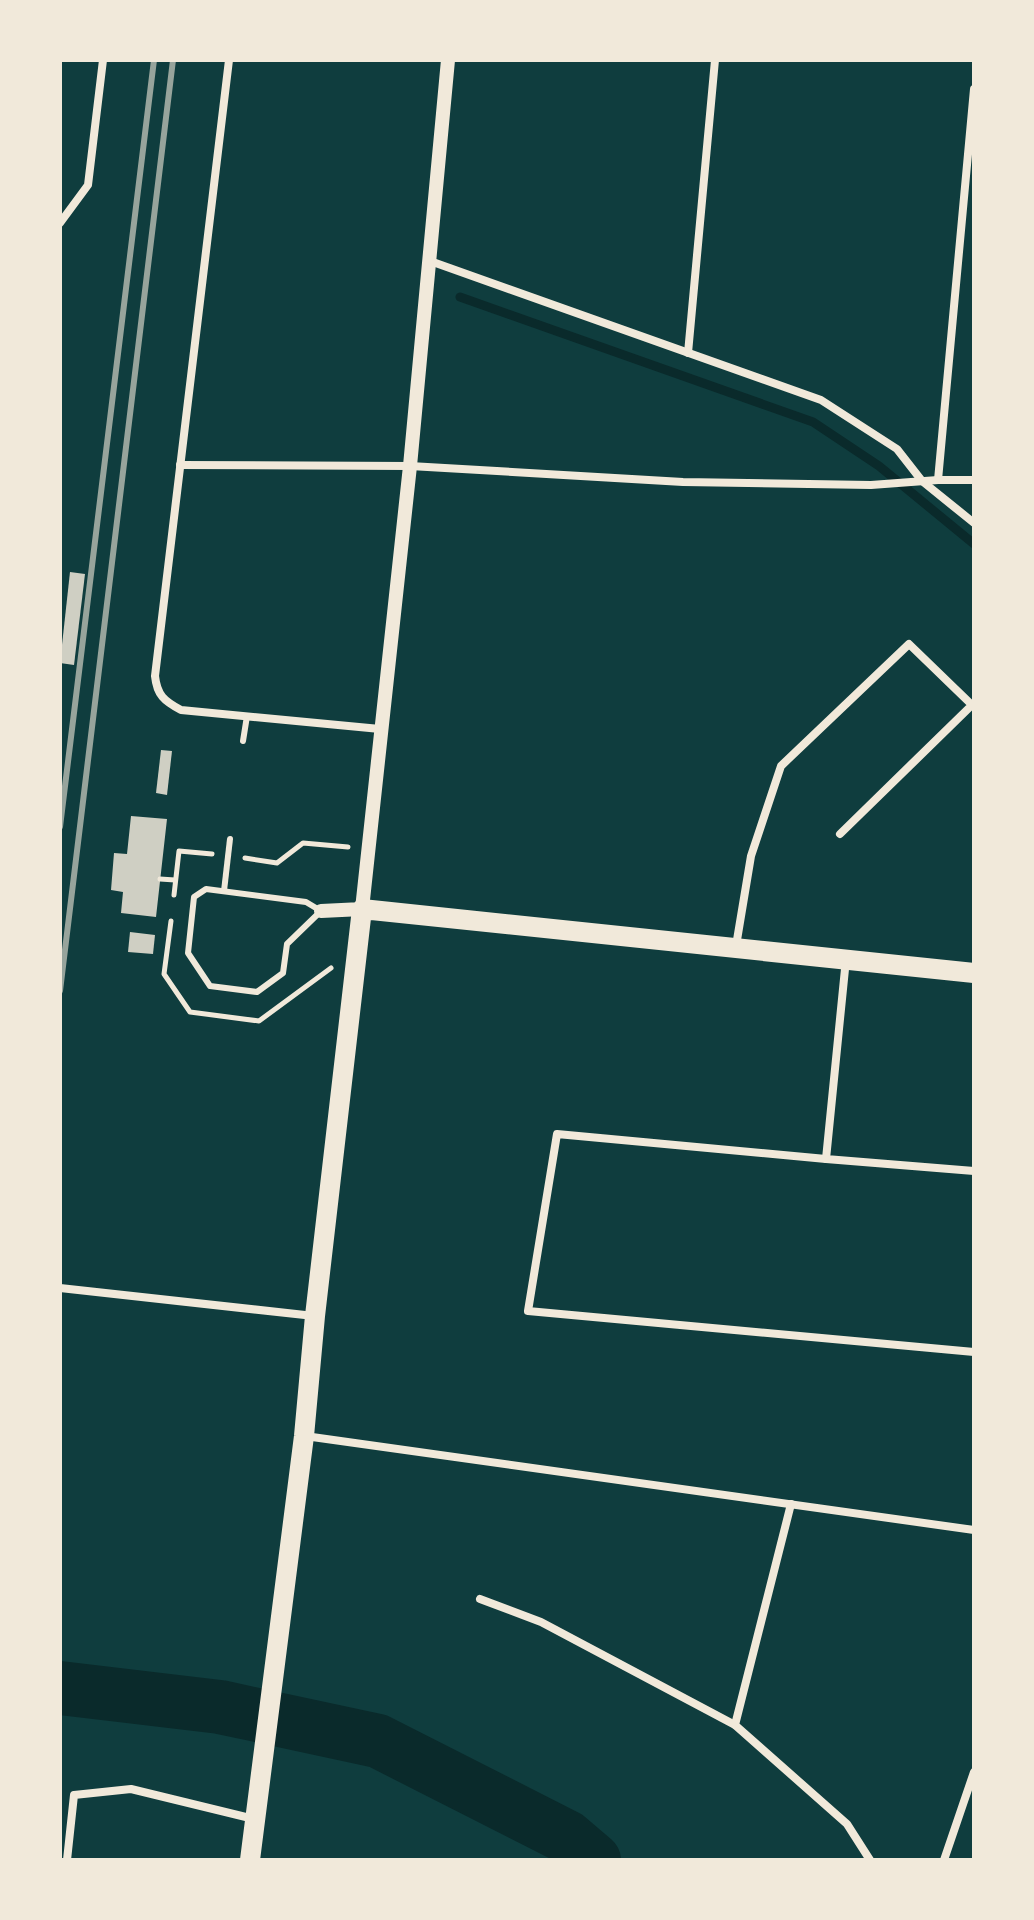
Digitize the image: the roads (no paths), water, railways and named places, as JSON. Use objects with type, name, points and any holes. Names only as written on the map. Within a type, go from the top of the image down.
[{"type":"main road","points":[[250,1860],[304,1436],[362,909],[974,973]]},
{"type":"street","points":[[60,223],[88,185],[103,60]]},
{"type":"street","points":[[229,60],[155,676],[156,689],[168,703],[181,710],[380,729]]},
{"type":"street","points":[[321,911],[362,909],[410,466],[448,60]]},
{"type":"street","points":[[688,353],[715,60]]},
{"type":"street","points":[[938,480],[974,89]]},
{"type":"street","points":[[430,261],[821,400],[897,449],[922,481],[974,523]]},
{"type":"street","points":[[180,465],[410,466],[683,482],[871,485],[974,480]]},
{"type":"street","points":[[735,947],[751,856],[781,766],[909,644],[972,705],[840,834]]},
{"type":"street","points":[[826,1159],[846,958]]},
{"type":"street","points":[[974,1171],[557,1134],[528,1311],[974,1352]]},
{"type":"street","points":[[60,1288],[315,1316]]},
{"type":"street","points":[[304,1436],[974,1529]]},
{"type":"street","points":[[735,1725],[791,1504]]},
{"type":"street","points":[[480,1599],[541,1622],[735,1725],[847,1824],[870,1860]]},
{"type":"street","points":[[944,1860],[974,1772]]},
{"type":"street","points":[[67,1860],[74,1795],[131,1789],[255,1820]]},
{"type":"lane","points":[[243,741],[247,716]]},
{"type":"lane","points":[[224,891],[230,839]]},
{"type":"lane","points":[[206,889],[306,902],[321,911],[287,944],[283,973],[257,992],[210,986],[188,953],[194,897],[206,889]]},
{"type":"waterway","points":[[460,297],[813,422],[879,466],[974,544]]},
{"type":"waterway","points":[[60,1688],[220,1707],[378,1741],[567,1837],[594,1860]]},
{"type":"railway","points":[[60,827],[154,60]]},
{"type":"railway","points":[[60,991],[173,60]]}]
